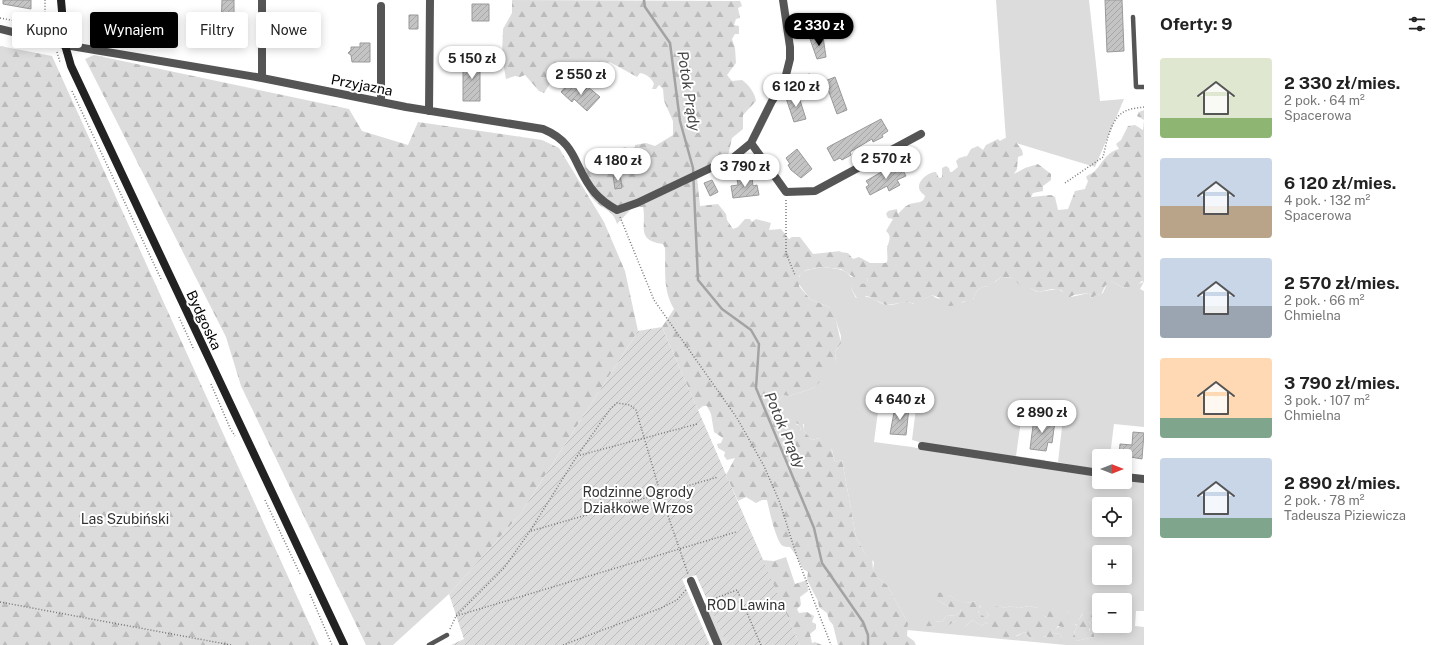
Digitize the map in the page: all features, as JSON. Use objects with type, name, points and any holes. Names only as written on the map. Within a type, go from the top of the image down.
[{"type":"main road","name":"Bydgoska","points":[[61,0],[62,12]]},
{"type":"main road","name":"Bydgoska","points":[[66,48],[71,66],[87,101],[344,645]]},
{"type":"street","points":[[262,0],[262,78]]},
{"type":"street","points":[[429,111],[430,0]]},
{"type":"street","points":[[617,210],[637,203],[734,157],[751,143],[772,101],[784,83],[790,59],[790,47],[783,0]]},
{"type":"street","points":[[381,6],[381,102]]},
{"type":"street","name":"Przyjazna","points":[[0,29],[12,32]]},
{"type":"street","name":"Przyjazna","points":[[82,47],[262,78],[429,111],[543,128],[554,133],[573,153],[594,192],[605,203],[617,210]]},
{"type":"street","points":[[751,143],[786,192],[815,191],[921,134]]},
{"type":"street","points":[[922,446],[1092,472]]},
{"type":"street","points":[[1132,478],[1144,479]]},
{"type":"street","points":[[691,583],[718,645]]},
{"type":"lane","points":[[1133,17],[1136,87],[1144,87]]},
{"type":"lane","points":[[429,645],[447,635]]},
{"type":"path","points":[[0,18],[42,26],[45,20],[45,0]]},
{"type":"path","points":[[56,49],[61,63]]},
{"type":"path","points":[[72,90],[163,283]]},
{"type":"path","points":[[1065,183],[1103,157],[1110,131],[1116,120],[1127,110],[1144,107]]},
{"type":"path","points":[[786,192],[786,253],[795,275]]},
{"type":"path","points":[[617,210],[654,300],[737,418],[764,466],[780,503],[797,557],[831,645]]},
{"type":"path","points":[[176,312],[196,354]]},
{"type":"path","points":[[209,380],[217,400],[236,437]]},
{"type":"path","points":[[447,635],[456,616],[504,568],[530,531],[577,456],[611,408],[617,403],[630,405],[636,410],[660,492],[691,583],[677,600],[563,645]]},
{"type":"path","points":[[577,456],[697,424]]},
{"type":"path","points":[[530,531],[660,492],[718,477]]},
{"type":"path","points":[[262,494],[302,579]]},
{"type":"path","points":[[456,616],[736,532]]},
{"type":"path","points":[[700,604],[738,590],[761,645]]},
{"type":"path","points":[[309,591],[332,645]]},
{"type":"path","points":[[0,602],[231,645]]},
{"type":"green space","points":[[512,0],[740,1],[742,6],[738,8],[740,18],[736,19],[734,25],[739,26],[739,34],[735,34],[732,39],[735,48],[736,63],[727,75],[732,81],[742,80],[745,82],[753,92],[756,101],[743,115],[743,129],[732,138],[728,156],[697,176],[700,206],[718,204],[726,214],[727,220],[733,229],[738,227],[745,219],[750,219],[752,222],[756,219],[771,223],[769,230],[781,229],[789,239],[792,237],[800,237],[813,254],[841,251],[840,252],[848,253],[853,259],[859,257],[870,263],[887,262],[887,249],[890,237],[886,231],[893,219],[888,218],[886,214],[888,211],[897,209],[898,214],[908,205],[921,202],[925,196],[919,189],[919,186],[920,182],[925,176],[936,172],[939,178],[942,177],[942,168],[946,166],[949,168],[950,172],[952,172],[958,167],[956,161],[959,158],[967,156],[971,149],[978,146],[983,150],[986,145],[998,139],[1000,141],[1005,138],[1015,141],[1022,150],[1023,155],[1018,157],[1017,169],[1014,174],[1025,168],[1038,164],[1051,174],[1051,180],[1043,186],[1043,191],[1033,193],[1031,197],[1051,195],[1055,197],[1058,210],[1068,209],[1075,191],[1085,189],[1088,181],[1086,177],[1094,172],[1110,153],[1119,149],[1116,144],[1121,140],[1128,126],[1135,125],[1143,130],[1144,120],[1144,282],[1142,281],[1137,285],[1124,288],[1111,281],[1105,286],[1101,295],[1097,294],[1092,298],[1090,297],[1091,295],[1089,293],[1074,295],[1068,298],[1061,290],[1052,289],[1038,292],[1030,288],[1023,289],[1013,278],[1001,277],[989,284],[989,286],[982,287],[978,290],[973,301],[970,303],[965,301],[956,305],[947,306],[940,303],[940,298],[932,295],[922,300],[918,305],[908,302],[886,305],[867,296],[858,300],[851,288],[856,285],[867,283],[868,277],[855,278],[841,269],[822,267],[806,270],[799,276],[799,286],[810,299],[829,307],[834,311],[841,343],[835,352],[836,361],[833,367],[814,388],[789,396],[783,395],[778,403],[784,408],[780,431],[786,436],[793,429],[796,431],[801,431],[800,426],[792,418],[797,415],[803,418],[803,430],[812,440],[819,438],[826,442],[830,447],[835,462],[842,460],[856,537],[864,552],[872,558],[873,570],[878,578],[887,585],[908,623],[907,636],[914,641],[916,645],[838,645],[833,625],[829,620],[827,613],[819,607],[818,601],[807,580],[808,572],[803,569],[790,547],[783,546],[780,543],[773,525],[767,500],[762,500],[756,503],[746,497],[738,501],[726,475],[735,458],[727,460],[724,456],[725,452],[718,448],[717,444],[721,443],[723,438],[714,432],[711,414],[707,406],[703,406],[698,410],[662,327],[674,309],[666,286],[665,248],[663,244],[654,242],[645,236],[643,207],[633,207],[617,224],[613,216],[591,196],[579,173],[583,167],[589,169],[595,161],[601,157],[618,155],[624,147],[631,149],[635,147],[635,145],[646,143],[655,146],[673,135],[673,121],[664,101],[663,89],[659,85],[656,89],[652,89],[654,84],[647,75],[640,73],[637,77],[610,62],[605,64],[606,74],[575,68],[574,76],[567,79],[553,79],[544,93],[539,91],[525,75],[506,79],[502,56],[503,29],[512,13]]},
{"type":"green space","points":[[996,0],[1089,0],[1100,101],[1124,99],[1095,167],[1006,140]]},
{"type":"green space","name":"Las Szubiński","points":[[0,46],[52,56],[319,645],[0,645]]},
{"type":"green space","points":[[94,55],[349,109],[362,131],[408,145],[418,122],[542,140],[559,148],[604,222],[625,271],[638,331],[519,516],[449,594],[393,645],[366,645],[241,386],[226,337],[85,59]]},
{"type":"green space","points":[[1144,110],[1144,120],[1137,116],[1139,112]]},
{"type":"green space","points":[[822,267],[834,268],[842,270],[851,277],[868,277],[867,283],[851,288],[856,298],[868,297],[885,305],[904,302],[913,304],[932,295],[936,298],[961,303],[973,301],[978,290],[982,287],[989,286],[988,284],[995,282],[1001,277],[1013,278],[1037,292],[1058,289],[1071,297],[1089,293],[1091,295],[1090,297],[1092,298],[1097,293],[1099,295],[1103,293],[1108,281],[1111,281],[1124,288],[1144,282],[1140,289],[1144,291],[1144,427],[1114,424],[1111,449],[1092,449],[1092,469],[1058,462],[1063,418],[1022,413],[1016,456],[1045,461],[927,444],[912,440],[917,400],[880,396],[874,442],[912,447],[946,454],[1092,474],[1092,489],[1132,489],[1132,480],[1144,482],[1144,611],[1136,611],[1135,626],[1144,627],[1144,645],[1066,645],[907,630],[908,623],[887,585],[878,578],[873,570],[874,562],[864,552],[856,537],[842,460],[835,462],[832,450],[819,438],[812,440],[803,430],[804,424],[796,424],[800,426],[801,431],[796,431],[793,429],[786,436],[780,431],[784,416],[778,403],[783,395],[789,396],[814,388],[836,361],[835,352],[840,345],[841,336],[833,311],[829,307],[810,299],[798,283],[803,272]],"holes":[[[1092,593],[1132,593],[1132,633],[1092,633],[1092,620],[1089,622],[1091,624],[1089,632],[1094,637],[1076,641],[1074,633],[1077,626],[1075,624],[1062,626],[1055,630],[1053,633],[1060,634],[1062,638],[1041,636],[1031,639],[1025,632],[1017,636],[988,633],[988,624],[986,622],[982,626],[972,620],[965,627],[955,621],[940,627],[929,627],[935,619],[935,621],[942,622],[946,616],[956,615],[961,611],[960,609],[953,609],[937,600],[949,595],[961,602],[967,603],[975,601],[981,606],[978,610],[979,613],[986,618],[989,615],[986,612],[1001,606],[1004,608],[1011,606],[1019,608],[1029,606],[1038,608],[1044,616],[1047,617],[1054,608],[1065,609],[1069,613],[1069,620],[1079,620],[1082,614],[1092,612]]]},
{"type":"green space","name":"Rodzinne Ogrody Działkowe Wrzos","points":[[662,327],[800,645],[727,645],[696,575],[682,579],[710,645],[451,645],[464,639],[449,594],[519,516],[638,331]]},
{"type":"green space","points":[[786,557],[795,584],[807,580],[808,591],[800,597],[801,605],[797,609],[799,613],[807,612],[814,616],[812,622],[816,624],[816,629],[810,634],[812,643],[815,642],[822,645],[800,645],[762,560],[774,561]]},
{"type":"green space","points":[[943,592],[962,602],[966,603],[975,601],[981,604],[978,612],[986,618],[989,615],[986,612],[988,608],[1001,606],[1004,608],[1011,606],[1019,608],[1029,606],[1042,609],[1044,616],[1047,617],[1049,611],[1054,608],[1065,608],[1069,613],[1069,620],[1079,620],[1083,613],[1092,612],[1092,620],[1089,622],[1092,626],[1089,629],[1089,632],[1094,634],[1094,637],[1076,641],[1073,637],[1077,625],[1075,624],[1063,627],[1058,626],[1053,633],[1060,634],[1062,638],[1061,642],[1048,641],[1046,636],[1031,639],[1025,632],[1011,638],[988,634],[988,624],[986,622],[982,626],[972,620],[965,627],[960,628],[955,621],[944,628],[926,626],[926,621],[928,618],[936,618],[935,621],[942,622],[946,616],[956,615],[961,611],[960,609],[953,609],[937,600],[938,593]]},
{"type":"green space","points":[[709,603],[727,645],[720,645],[703,604]]},
{"type":"building","points":[[3,0],[31,0],[31,9],[3,4]]},
{"type":"building","points":[[222,0],[234,0],[234,12],[222,12]]},
{"type":"building","points":[[1105,0],[1122,0],[1124,51],[1107,52]]},
{"type":"building","points":[[472,4],[489,4],[489,21],[472,21]]},
{"type":"building","points":[[409,15],[418,15],[418,29],[409,29]]},
{"type":"building","points":[[823,37],[826,57],[817,59],[810,39]]},
{"type":"building","points":[[360,43],[370,43],[370,62],[352,62],[351,55],[348,53],[351,50],[351,47],[360,47]]},
{"type":"building","points":[[463,59],[480,59],[480,101],[463,101]]},
{"type":"building","points":[[810,74],[812,82],[801,84],[800,76]]},
{"type":"building","points":[[835,77],[847,110],[837,114],[825,81]]},
{"type":"building","points":[[571,81],[583,92],[588,87],[600,97],[587,111],[574,99],[572,102],[561,92]]},
{"type":"building","points":[[798,94],[806,119],[794,122],[786,98]]},
{"type":"building","points":[[881,119],[888,131],[882,135],[883,137],[873,142],[872,139],[850,152],[851,155],[842,160],[840,158],[834,161],[827,148]]},
{"type":"building","points":[[797,149],[812,169],[801,178],[791,170],[788,165],[790,164],[786,158]]},
{"type":"building","points":[[900,165],[906,176],[897,180],[900,185],[889,191],[887,186],[870,195],[866,187],[869,185],[866,181],[890,167],[891,170]]},
{"type":"building","points":[[620,174],[622,188],[615,189],[613,175]]},
{"type":"building","points":[[752,177],[753,186],[757,185],[759,195],[733,198],[731,186],[738,185],[737,179]]},
{"type":"building","points":[[712,180],[718,192],[710,196],[704,183]]},
{"type":"building","points":[[895,407],[909,408],[906,435],[890,434]]},
{"type":"building","points":[[1034,418],[1055,421],[1052,443],[1048,442],[1046,451],[1030,449]]},
{"type":"building","points":[[1133,432],[1144,433],[1142,459],[1132,457],[1132,449],[1120,449],[1120,444],[1132,445]]},
{"type":"waterway","name":"Potok Prądy","points":[[644,0],[645,7],[670,43],[680,121],[693,168],[698,280],[722,309],[751,330],[759,344],[756,388],[814,528],[822,563],[863,622],[868,635],[868,645]]},
{"type":"park label","name":"ROD Lawina","points":[[746,605]]}]
